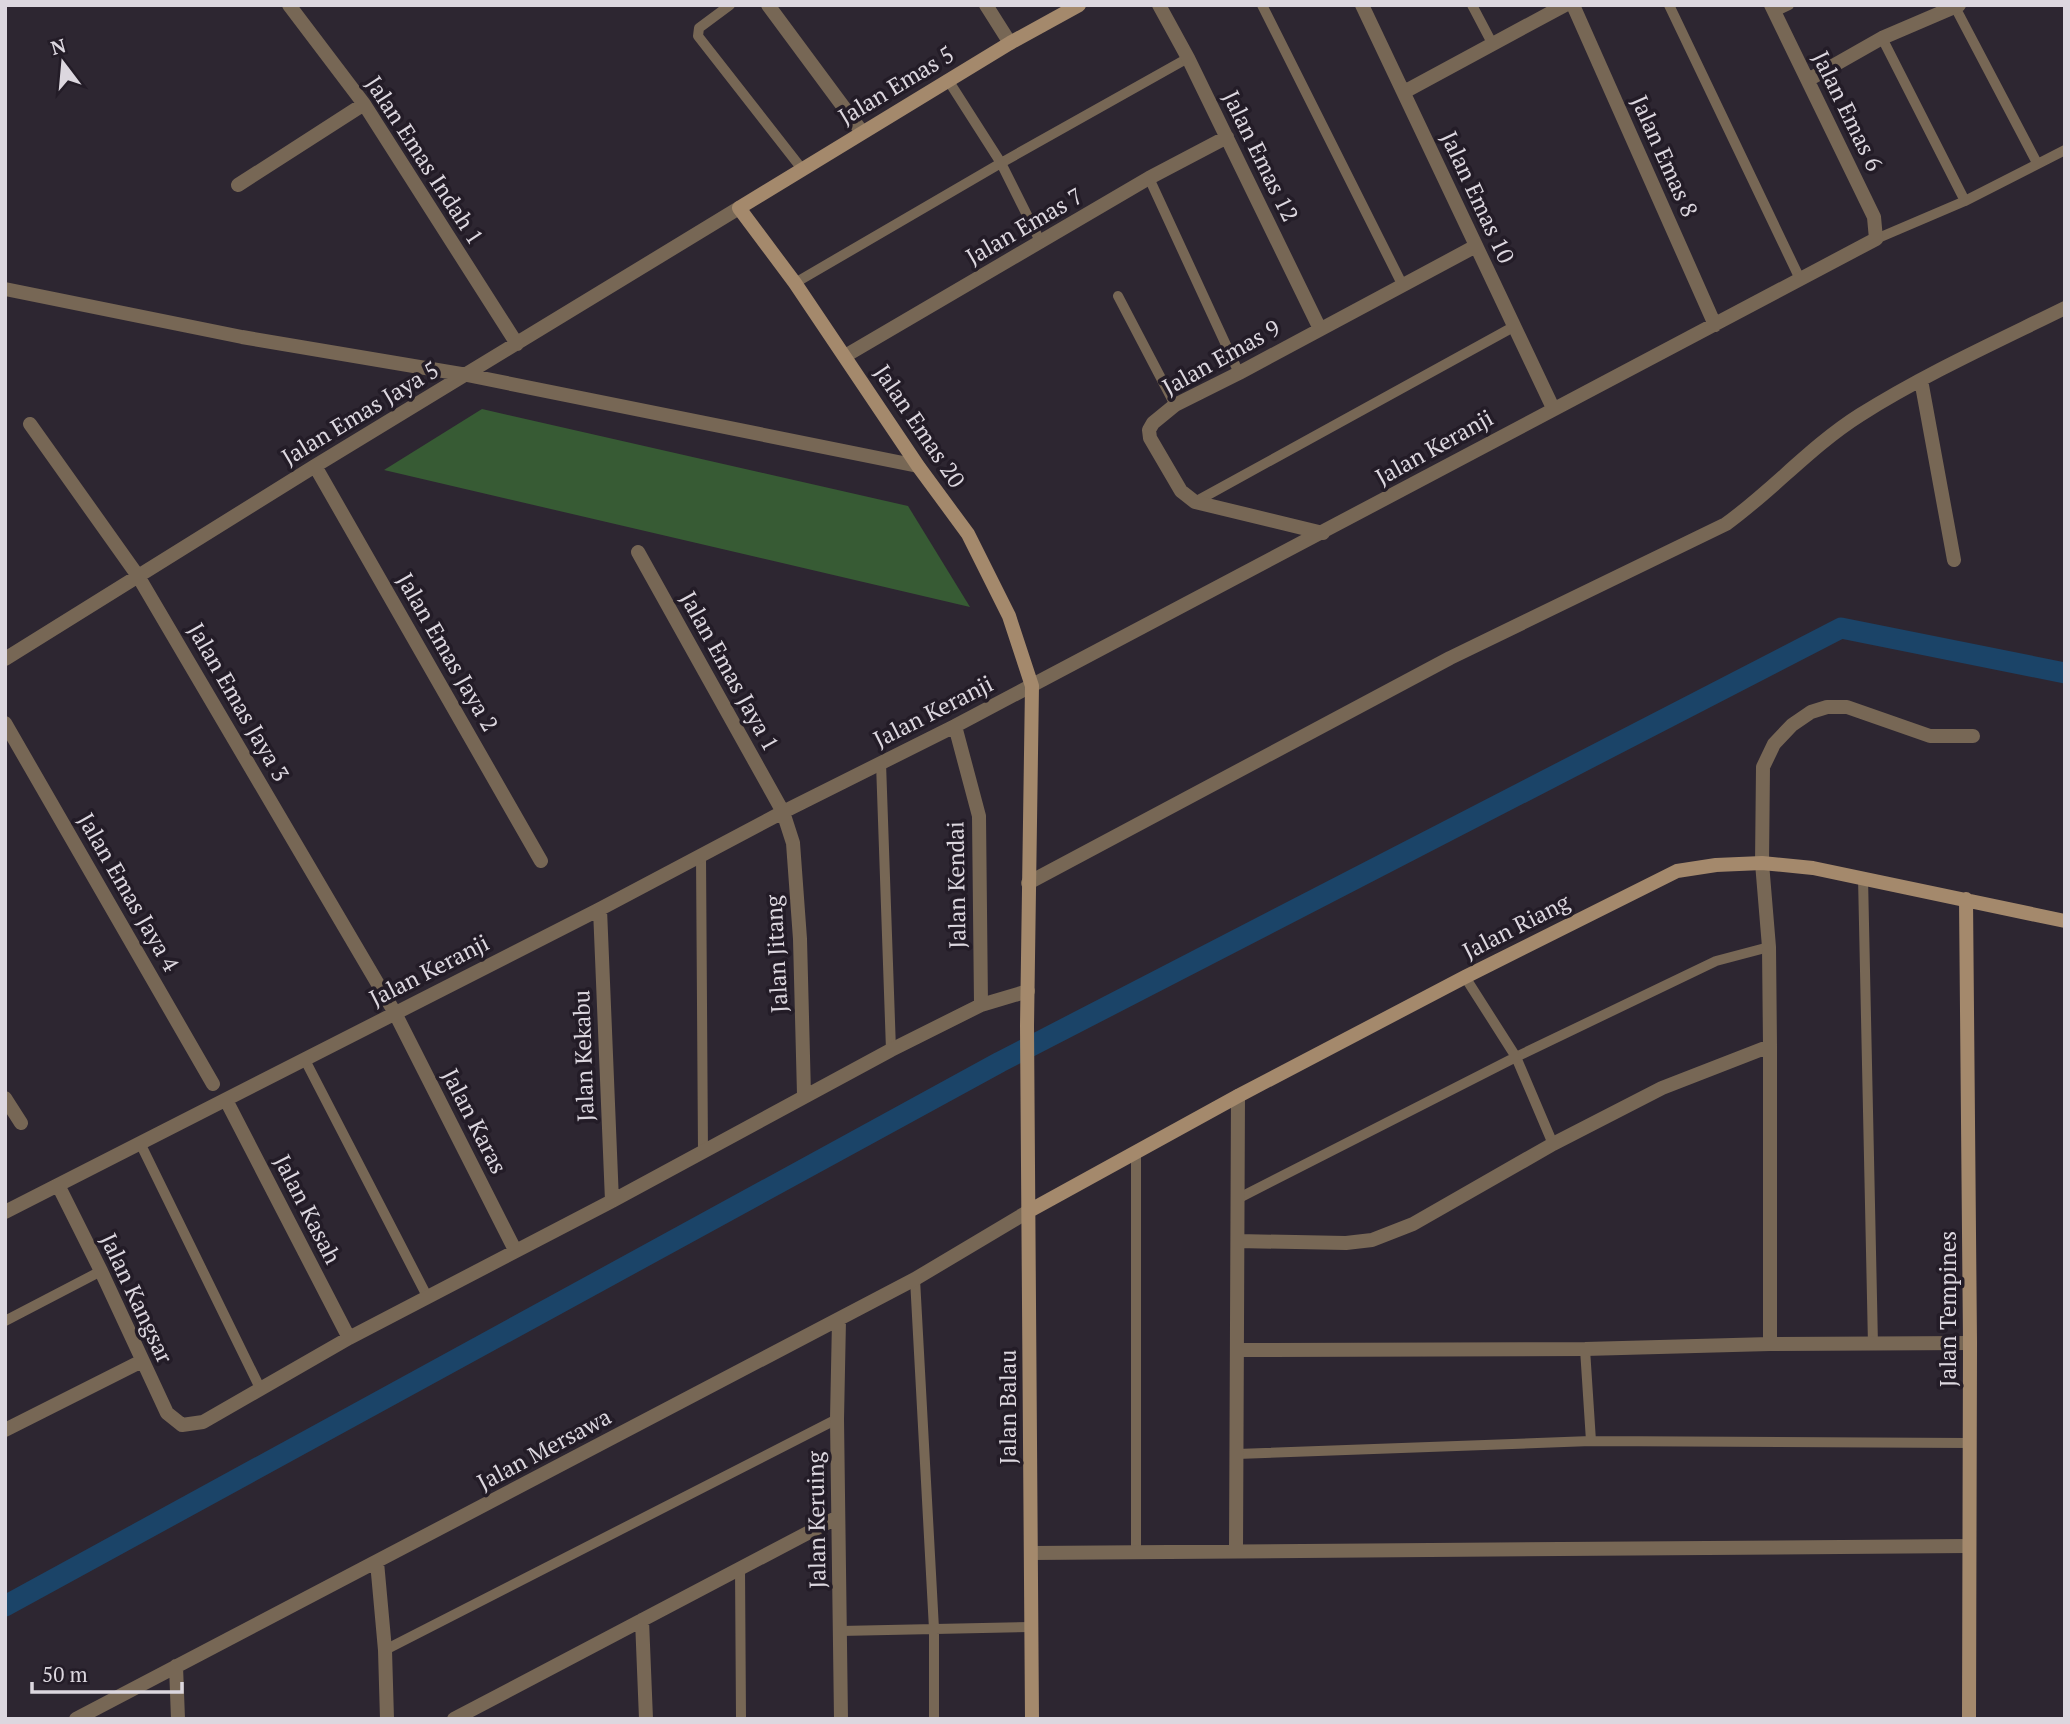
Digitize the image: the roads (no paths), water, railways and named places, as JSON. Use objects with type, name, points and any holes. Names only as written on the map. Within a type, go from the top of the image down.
[{"type":"street","name":"Jalan Emas Indah 1","points":[[289,5],[364,104],[517,344]]},
{"type":"street","points":[[768,5],[862,132]]},
{"type":"street","points":[[986,5],[1010,43]]},
{"type":"street","name":"Jalan Emas 5","points":[[739,208],[948,80],[1079,5]]},
{"type":"street","name":"Jalan Emas 12","points":[[1159,5],[1188,58],[1320,329]]},
{"type":"street","name":"Jalan Emas 10","points":[[1362,5],[1553,408]]},
{"type":"street","points":[[1404,92],[1565,5]]},
{"type":"street","name":"Jalan Emas 8","points":[[1573,5],[1715,325]]},
{"type":"street","points":[[1808,80],[1882,38],[1957,6]]},
{"type":"street","name":"Jalan Emas 6","points":[[1773,9],[1874,217],[1876,239]]},
{"type":"street","points":[[238,185],[364,104]]},
{"type":"street","name":"Jalan Emas 7","points":[[845,356],[1149,178],[1227,137]]},
{"type":"street","name":"Jalan Emas Jaya 5","points":[[5,659],[315,466],[739,208]]},
{"type":"street","name":"Jalan Emas 20","points":[[739,208],[795,283],[918,466],[968,534],[1009,616],[1032,686],[1028,883]]},
{"type":"street","name":"Jalan Keranji","points":[[5,1212],[141,1145],[1032,686],[1876,239]]},
{"type":"street","name":"Jalan Emas 9","points":[[1195,502],[1181,491],[1150,438],[1149,430],[1153,424],[1175,405],[1476,246]]},
{"type":"street","points":[[5,289],[242,337],[467,375],[918,466]]},
{"type":"street","points":[[1028,883],[1450,658],[1726,524],[1756,502],[1816,446],[1859,415],[1921,380],[2065,307]]},
{"type":"street","points":[[1921,380],[1954,560]]},
{"type":"street","name":"Jalan Emas Jaya 3","points":[[30,424],[138,576],[395,1013]]},
{"type":"street","name":"Jalan Emas Jaya 2","points":[[315,466],[541,861]]},
{"type":"street","points":[[1195,502],[1323,533]]},
{"type":"street","name":"Jalan Emas Jaya 1","points":[[638,552],[783,812]]},
{"type":"street","points":[[1770,1344],[1769,947],[1762,863],[1763,767],[1774,744],[1792,725],[1811,712],[1827,707],[1847,707],[1930,736],[1973,736]]},
{"type":"street","name":"Jalan Emas Jaya 4","points":[[5,723],[213,1084]]},
{"type":"street","name":"Jalan Kendai","points":[[955,726],[979,816],[981,1005]]},
{"type":"street","name":"Jalan Jitang","points":[[783,812],[793,843],[800,939],[804,1096]]},
{"type":"street","name":"Jalan Riang","points":[[1029,1211],[1238,1096],[1465,977],[1677,871],[1716,864],[1762,863],[1813,868],[2065,921]]},
{"type":"street","name":"Jalan Balau","points":[[1028,883],[1032,1719]]},
{"type":"street","name":"Jalan Tempines","points":[[1966,899],[1970,1343],[1969,1719]]},
{"type":"street","name":"Jalan Kekabu","points":[[600,909],[612,1201]]},
{"type":"street","points":[[261,1390],[349,1338],[703,1153],[891,1050],[981,1005],[1028,991]]},
{"type":"street","name":"Jalan Karas","points":[[395,1013],[515,1250]]},
{"type":"street","points":[[1238,1241],[1346,1244],[1372,1240],[1413,1224],[1553,1144],[1662,1088],[1770,1046]]},
{"type":"street","points":[[1236,1551],[1238,1096]]},
{"type":"street","points":[[5,1098],[21,1124]]},
{"type":"street","name":"Jalan Kasah","points":[[226,1100],[349,1338]]},
{"type":"street","name":"Jalan Kangsar","points":[[58,1185],[167,1413],[181,1425],[203,1422],[261,1390]]},
{"type":"street","name":"Jalan Mersawa","points":[[76,1719],[839,1320],[915,1279],[1029,1211]]},
{"type":"street","name":"Jalan Keruing","points":[[839,1320],[837,1419],[841,1719]]},
{"type":"street","points":[[1238,1350],[1585,1349],[1770,1344],[1970,1343]]},
{"type":"street","points":[[5,1430],[142,1361]]},
{"type":"street","points":[[454,1719],[838,1517]]},
{"type":"street","points":[[1031,1553],[1968,1546]]},
{"type":"street","points":[[377,1562],[385,1650],[387,1719]]},
{"type":"street","points":[[642,1620],[646,1719]]},
{"type":"street","points":[[176,1665],[178,1719]]},
{"type":"lane","points":[[730,5],[699,28],[698,36],[802,169]]},
{"type":"lane","points":[[1262,5],[1402,284]]},
{"type":"lane","points":[[1472,5],[1492,43]]},
{"type":"lane","points":[[1669,5],[1800,279]]},
{"type":"lane","points":[[1773,9],[1788,5]]},
{"type":"lane","points":[[1957,6],[2037,163]]},
{"type":"lane","points":[[1882,38],[1965,201]]},
{"type":"lane","points":[[795,283],[1188,58]]},
{"type":"lane","points":[[948,80],[1001,163],[1041,243]]},
{"type":"lane","points":[[1876,239],[1965,201],[2065,150]]},
{"type":"lane","points":[[1149,178],[1239,373]]},
{"type":"lane","points":[[1118,296],[1175,405]]},
{"type":"lane","points":[[1195,502],[1516,326]]},
{"type":"lane","points":[[881,763],[891,1050]]},
{"type":"lane","points":[[701,855],[703,1153]]},
{"type":"lane","points":[[1863,877],[1873,1345]]},
{"type":"lane","points":[[1239,1198],[1516,1057],[1716,961],[1769,947]]},
{"type":"lane","points":[[1465,977],[1516,1057],[1553,1144]]},
{"type":"lane","points":[[304,1060],[428,1298]]},
{"type":"lane","points":[[141,1145],[261,1390]]},
{"type":"lane","points":[[1136,1151],[1136,1554]]},
{"type":"lane","points":[[5,1321],[101,1271]]},
{"type":"lane","points":[[915,1279],[934,1629],[934,1719]]},
{"type":"lane","points":[[1585,1349],[1591,1441]]},
{"type":"lane","points":[[385,1650],[837,1419]]},
{"type":"lane","points":[[1237,1454],[1591,1441],[1970,1443]]},
{"type":"lane","points":[[740,1569],[741,1719]]},
{"type":"lane","points":[[840,1631],[1031,1628]]},
{"type":"waterway","points":[[5,1606],[1000,1062],[1841,628],[2065,673]]}]
